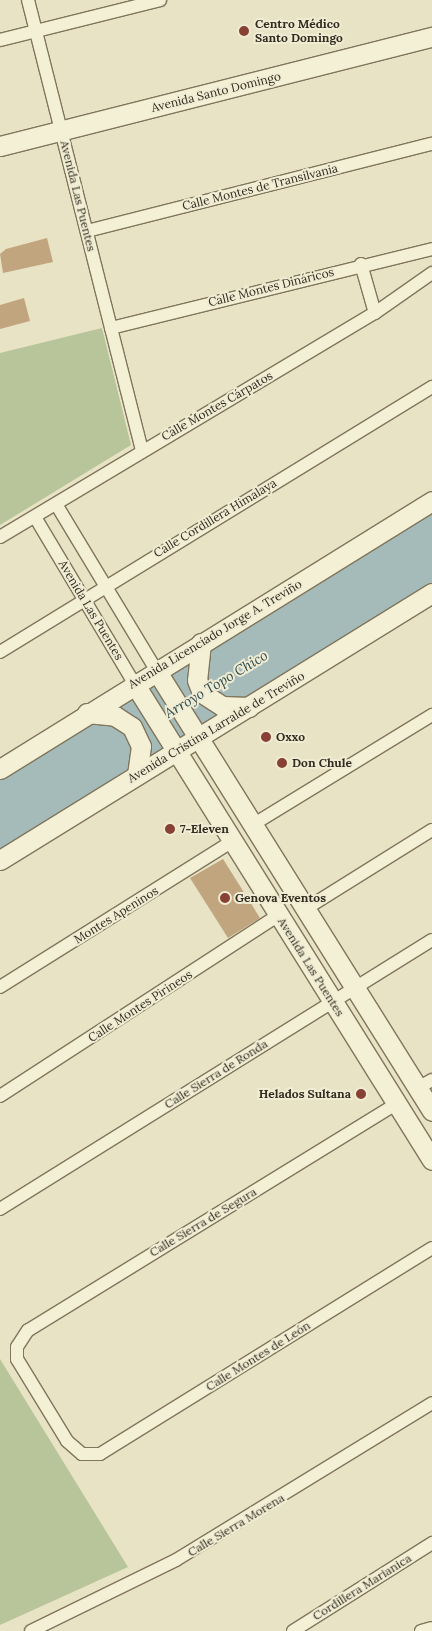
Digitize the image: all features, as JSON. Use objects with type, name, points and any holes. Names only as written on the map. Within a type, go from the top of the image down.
[{"type":"main road","name":"Avenida Santo Domingo","points":[[0,146],[432,37]]},
{"type":"main road","name":"Avenida Licenciado Jorge A. Treviño","points":[[0,769],[87,713],[139,691],[161,678],[201,643],[432,502]]},
{"type":"main road","name":"Avenida Cristina Larralde de Treviño","points":[[0,860],[139,768],[197,734],[250,707],[430,595]]},
{"type":"main road","points":[[201,643],[197,668],[202,693],[231,708],[250,707]]},
{"type":"main road","name":"Avenida Las Puentes","points":[[161,678],[307,908],[354,986],[425,1084],[432,1111]]},
{"type":"main road","name":"Avenida Las Puentes","points":[[139,691],[231,842],[279,915],[432,1160]]},
{"type":"main road","points":[[87,713],[115,716],[132,727],[138,736],[139,768]]},
{"type":"street","name":"Avenida Las Puentes","points":[[28,0],[142,450]]},
{"type":"street","points":[[0,40],[160,0]]},
{"type":"street","name":"Calle Montes de Transilvania","points":[[87,231],[432,144]]},
{"type":"street","name":"Calle Montes Dináricos","points":[[111,328],[361,264],[432,249]]},
{"type":"street","points":[[361,264],[375,313]]},
{"type":"street","name":"Calle Montes Cárpatos","points":[[0,537],[142,450],[375,313],[432,273]]},
{"type":"street","name":"Calle Cordillera Himalaya","points":[[0,652],[84,598],[432,387]]},
{"type":"street","name":"Avenida Las Puentes","points":[[56,504],[161,678]]},
{"type":"street","name":"Avenida Las Puentes","points":[[35,517],[139,691]]},
{"type":"street","points":[[254,824],[432,715]]},
{"type":"street","points":[[307,908],[432,830]]},
{"type":"street","name":"Montes Apeninos","points":[[0,987],[231,842]]},
{"type":"street","name":"Calle Montes Pirineos","points":[[0,1096],[279,915]]},
{"type":"street","name":"Calle Sierra de Ronda","points":[[0,1209],[354,986],[432,940]]},
{"type":"street","name":"Calle Sierra de Segura","points":[[82,1454],[67,1441],[22,1373],[17,1347],[28,1330],[396,1104]]},
{"type":"street","name":"Calle Montes de León","points":[[82,1454],[100,1454],[432,1248]]},
{"type":"street","name":"Calle Sierra Morena","points":[[31,1631],[176,1560],[432,1403]]},
{"type":"street","name":"Cordillera Marianica","points":[[292,1631],[307,1627],[432,1543]]},
{"type":"street","points":[[421,1631],[432,1628]]},
{"type":"green space","points":[[102,328],[131,445],[0,525],[0,353]]},
{"type":"green space","points":[[0,1359],[128,1567],[0,1625]]},
{"type":"water","name":"Arroyo Topo Chico","points":[[432,501],[432,593],[0,860],[0,769]]},
{"type":"building","points":[[47,238],[53,262],[3,273],[0,254],[6,249]]},
{"type":"building","points":[[24,298],[30,321],[0,329],[0,305]]},
{"type":"building","name":"Genova Eventos","points":[[223,859],[260,918],[228,938],[190,878]]},
{"type":"place","name":"Centro Médico Santo Domingo","points":[[244,31]]},
{"type":"place","name":"Oxxo","points":[[266,737]]},
{"type":"place","name":"Don Chule","points":[[282,763]]},
{"type":"place","name":"7-Eleven","points":[[170,829]]},
{"type":"place","name":"Genova Eventos","points":[[225,898]]},
{"type":"place","name":"Helados Sultana","points":[[361,1094]]}]
